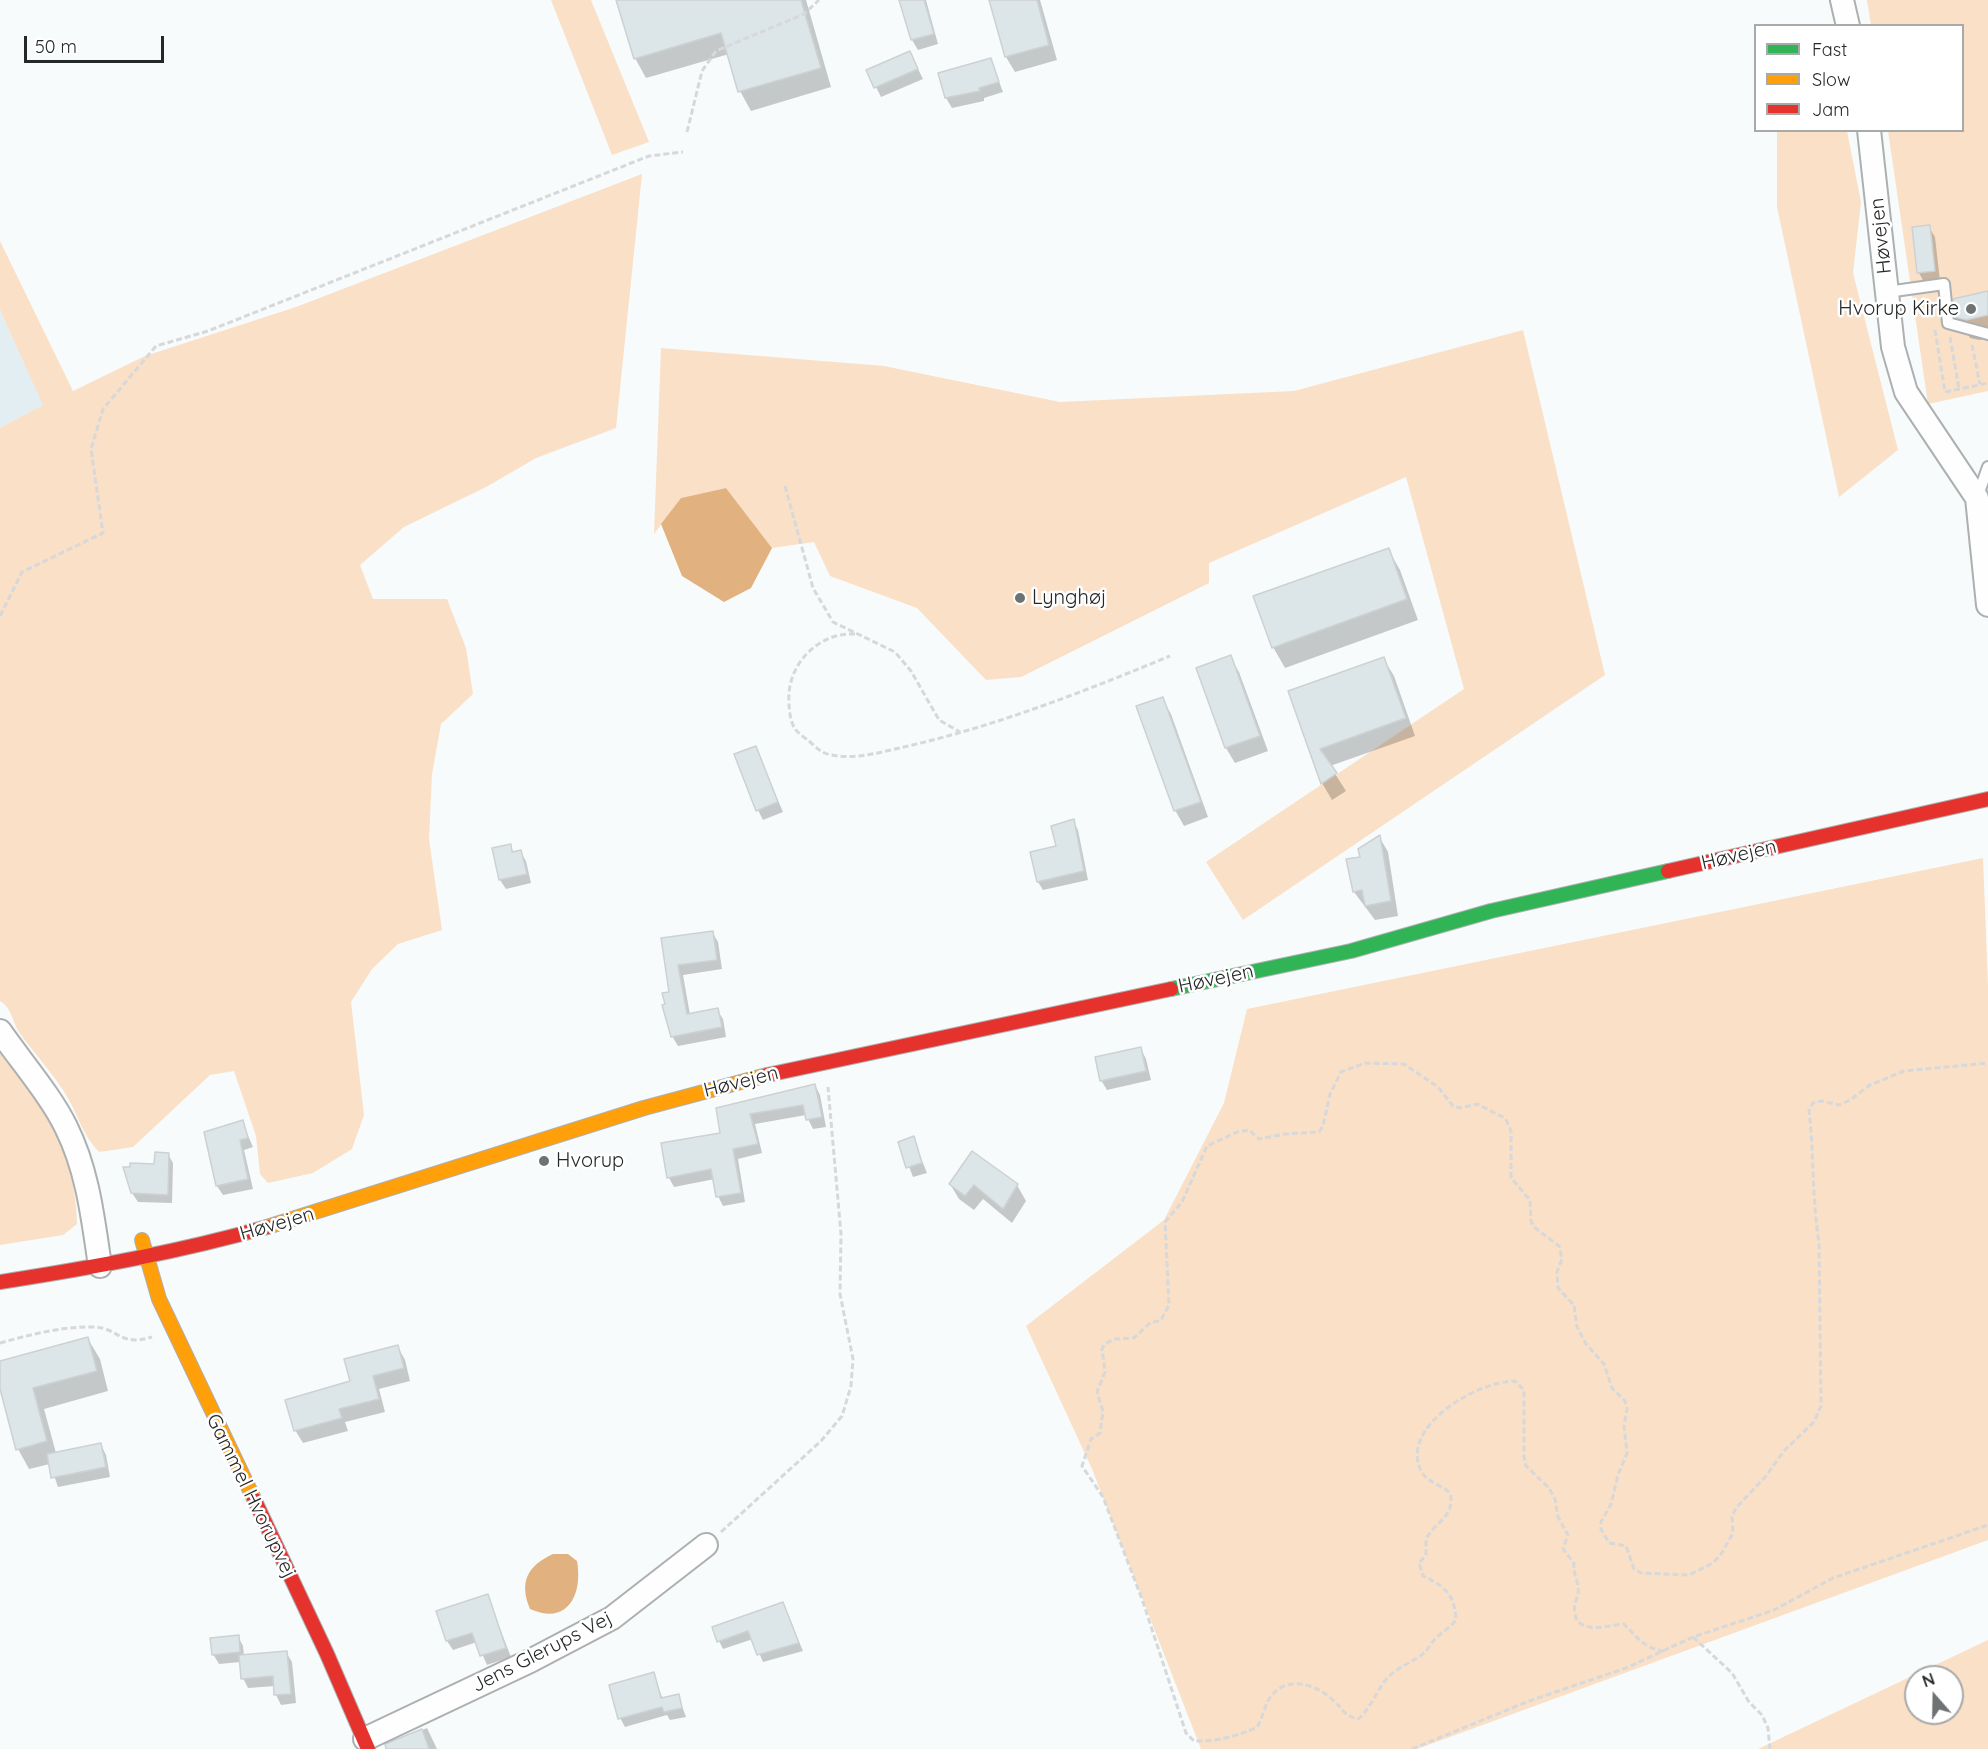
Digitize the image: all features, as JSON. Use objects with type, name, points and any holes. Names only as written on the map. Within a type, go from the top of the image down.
[{"type":"main road","name":"Høvejen","points":[[0,1282],[98,1253],[146,1258],[207,1244],[334,1208],[644,1108],[826,1062],[1350,951],[1491,911],[1988,800]]},
{"type":"main road","name":"Høvejen","points":[[1371,930],[1491,911]]},
{"type":"main road","name":"Gammel Hvorupvej","points":[[142,1240],[159,1299],[173,1331],[367,1744]]},
{"type":"street","points":[[1842,0],[1848,24]]},
{"type":"street","name":"Høvejen","points":[[1869,132],[1893,347],[1906,392],[1977,498],[1988,605]]},
{"type":"street","points":[[0,1031],[65,1124],[87,1187],[98,1253]]},
{"type":"street","name":"Jens Glerups Vej","points":[[367,1744],[612,1618],[706,1545]]},
{"type":"lane","points":[[1887,292],[1944,284],[1948,323],[1988,334]]},
{"type":"lane","points":[[1977,498],[1988,467]]},
{"type":"path","points":[[687,132],[702,71],[716,51],[804,14],[819,0]]},
{"type":"path","points":[[0,616],[22,572],[103,533],[91,449],[103,409],[156,346],[208,331],[649,156],[683,152]]},
{"type":"path","points":[[1948,323],[1959,389]]},
{"type":"path","points":[[1968,329],[1980,384]]},
{"type":"path","points":[[1935,330],[1945,392],[1988,383]]},
{"type":"path","points":[[785,486],[813,588],[834,622],[895,652],[911,671],[939,720],[960,732]]},
{"type":"path","points":[[855,634],[842,634],[822,640],[809,651],[796,668],[788,689],[794,728],[819,750],[832,755],[865,756],[960,732],[1074,696],[1170,656]]},
{"type":"path","points":[[706,1545],[821,1441],[842,1416],[851,1386],[853,1359],[840,1294],[841,1234],[826,1062]]},
{"type":"path","points":[[1664,1651],[1652,1649],[1641,1643],[1624,1624],[1603,1629],[1583,1626],[1577,1622],[1574,1602],[1579,1592],[1573,1573],[1574,1563],[1563,1548],[1568,1535],[1558,1517],[1549,1488],[1531,1472],[1524,1457],[1524,1390],[1515,1381],[1492,1383],[1449,1406],[1421,1434],[1418,1442],[1418,1463],[1422,1473],[1428,1480],[1450,1493],[1452,1499],[1448,1514],[1430,1531],[1426,1539],[1426,1555],[1419,1563],[1423,1576],[1442,1585],[1451,1594],[1456,1620],[1450,1628],[1433,1640],[1428,1650],[1416,1659],[1402,1664],[1386,1680],[1358,1719],[1349,1718],[1340,1711],[1334,1700],[1314,1686],[1298,1683],[1275,1693],[1267,1702],[1257,1727],[1246,1733],[1206,1742],[1194,1741],[1186,1733],[1142,1599],[1103,1497],[1082,1466],[1091,1439],[1100,1433],[1103,1411],[1097,1392],[1105,1372],[1102,1349],[1105,1344],[1114,1339],[1134,1338],[1143,1327],[1161,1320],[1166,1314],[1169,1296],[1165,1222],[1182,1202],[1207,1146],[1237,1131],[1248,1130],[1259,1139],[1285,1134],[1319,1132],[1323,1126],[1326,1107],[1341,1072],[1355,1066],[1377,1062],[1404,1064],[1438,1087],[1453,1106],[1461,1108],[1477,1104],[1505,1118],[1511,1131],[1511,1178],[1530,1200],[1531,1221],[1534,1227],[1559,1246],[1562,1259],[1557,1272],[1558,1288],[1574,1305],[1577,1327],[1586,1344],[1604,1364],[1612,1388],[1625,1401],[1627,1409],[1624,1426],[1627,1453],[1618,1475],[1611,1504],[1601,1522],[1604,1537],[1609,1543],[1626,1546],[1634,1569],[1641,1573],[1689,1575],[1711,1564],[1720,1556],[1733,1533],[1732,1517],[1736,1508],[1766,1476],[1784,1451],[1814,1422],[1821,1406],[1819,1243],[1815,1217],[1813,1133],[1809,1110],[1813,1103],[1822,1101],[1839,1105],[1870,1085],[1904,1071],[1988,1063]]},
{"type":"path","points":[[0,1344],[72,1328],[96,1327],[125,1341],[137,1342],[173,1331]]},
{"type":"path","points":[[1412,1749],[1529,1701],[1626,1668],[1693,1637],[1774,1610],[1833,1578],[1988,1525]]},
{"type":"path","points":[[1693,1637],[1732,1673],[1749,1702],[1762,1715],[1768,1728],[1770,1749]]},
{"type":"shaded area","points":[[551,0],[591,0],[649,142],[612,155]]},
{"type":"shaded area","points":[[1867,0],[1988,0],[1988,391],[1928,404],[1888,132],[1964,132],[1964,24],[1871,24]]},
{"type":"shaded area","points":[[1777,132],[1847,132],[1861,202],[1853,273],[1898,450],[1839,497],[1777,207]]},
{"type":"shaded area","points":[[642,174],[616,428],[536,458],[488,486],[404,527],[360,565],[373,599],[447,599],[466,648],[473,694],[441,724],[432,774],[429,839],[442,930],[398,944],[372,969],[351,1002],[364,1115],[352,1149],[313,1173],[268,1183],[260,1174],[256,1136],[234,1071],[210,1075],[133,1147],[99,1152],[85,1133],[63,1091],[19,1032],[9,1011],[0,1001],[0,428],[43,405],[0,310],[0,241],[73,391],[145,356],[296,307]]},
{"type":"shaded area","points":[[0,310],[44,405],[0,428]]},
{"type":"shaded area","points":[[1523,330],[1605,675],[1243,920],[1206,862],[1464,689],[1406,477],[1209,563],[1209,583],[1021,677],[986,680],[917,608],[830,576],[814,542],[772,548],[726,488],[681,498],[654,534],[661,348],[884,366],[1060,402],[1294,391]]},
{"type":"shaded area","points":[[726,488],[772,548],[751,588],[724,602],[682,576],[661,524],[681,498]]},
{"type":"shaded area","points":[[1983,858],[1988,986],[1988,1540],[1417,1749],[1201,1749],[1092,1469],[1026,1326],[1164,1220],[1224,1103],[1247,1009]]},
{"type":"shaded area","points":[[0,1052],[43,1111],[64,1152],[71,1174],[77,1224],[63,1235],[0,1245]]},
{"type":"shaded area","points":[[553,1554],[568,1554],[577,1561],[578,1585],[570,1604],[563,1610],[543,1613],[530,1609],[525,1591],[526,1583],[531,1570]]},
{"type":"shaded area","points":[[1988,1640],[1988,1749],[1758,1749],[1904,1680],[1904,1725],[1964,1725],[1964,1665],[1935,1665]]},
{"type":"building","points":[[616,0],[801,0],[821,68],[738,92],[721,33],[634,59]]},
{"type":"building","points":[[899,0],[924,0],[934,34],[911,40]]},
{"type":"building","points":[[989,0],[1037,0],[1049,45],[1005,57]]},
{"type":"building","points":[[910,51],[918,69],[874,88],[866,70]]},
{"type":"building","points":[[991,58],[999,82],[979,88],[980,91],[945,98],[938,73]]},
{"type":"building","points":[[1930,225],[1935,271],[1917,273],[1912,227]]},
{"type":"building","name":"Hvorup Kirke","points":[[1988,291],[1988,315],[1966,320],[1957,318],[1953,299]]},
{"type":"building","points":[[1389,548],[1407,599],[1272,648],[1253,596]]},
{"type":"building","points":[[1231,655],[1260,736],[1225,748],[1196,668]]},
{"type":"building","points":[[1384,657],[1406,718],[1320,749],[1337,773],[1321,784],[1288,691]]},
{"type":"building","points":[[1163,697],[1201,802],[1174,811],[1136,706]]},
{"type":"building","points":[[756,746],[778,802],[756,811],[734,754]]},
{"type":"building","points":[[1074,819],[1084,871],[1037,882],[1030,852],[1056,846],[1051,826]]},
{"type":"building","points":[[1380,835],[1391,901],[1365,906],[1362,890],[1353,892],[1346,859],[1360,857],[1358,849]]},
{"type":"building","points":[[511,844],[512,852],[521,850],[527,874],[499,880],[492,848]]},
{"type":"building","points":[[713,931],[717,960],[678,965],[687,1014],[718,1008],[722,1027],[671,1037],[662,1005],[665,1004],[662,993],[669,992],[661,938]]},
{"type":"building","points":[[1141,1047],[1146,1071],[1100,1081],[1095,1057]]},
{"type":"building","points":[[815,1084],[822,1117],[806,1120],[803,1105],[750,1114],[758,1144],[733,1149],[741,1193],[716,1197],[711,1169],[667,1178],[661,1143],[720,1133],[716,1108]]},
{"type":"building","points":[[243,1120],[248,1138],[240,1140],[248,1179],[216,1186],[204,1132]]},
{"type":"building","points":[[914,1136],[922,1163],[906,1168],[898,1142]]},
{"type":"building","points":[[972,1151],[1018,1184],[1003,1209],[974,1185],[965,1196],[949,1184]]},
{"type":"building","points":[[155,1152],[169,1153],[168,1195],[131,1193],[123,1167],[130,1167],[130,1163],[154,1164]]},
{"type":"building","points":[[88,1337],[97,1371],[33,1388],[47,1441],[16,1450],[0,1389],[0,1361]]},
{"type":"building","points":[[398,1345],[404,1368],[373,1376],[379,1399],[339,1409],[342,1418],[294,1431],[285,1400],[350,1381],[344,1359]]},
{"type":"building","points":[[101,1443],[106,1467],[51,1478],[47,1454]]},
{"type":"building","points":[[488,1594],[506,1648],[480,1656],[472,1633],[446,1641],[436,1611]]},
{"type":"building","points":[[783,1602],[799,1643],[757,1655],[748,1631],[717,1642],[712,1627]]},
{"type":"building","points":[[239,1635],[240,1652],[212,1655],[210,1638]]},
{"type":"building","points":[[287,1651],[291,1694],[274,1695],[273,1676],[241,1679],[239,1655]]},
{"type":"building","points":[[654,1672],[661,1698],[679,1694],[682,1708],[664,1712],[662,1707],[618,1719],[609,1685]]},
{"type":"building","points":[[422,1729],[429,1749],[386,1749],[385,1744]]},
{"type":"traffic: fast","points":[[1171,989],[1351,951],[1491,911],[1668,871]]},
{"type":"traffic: slow","points":[[267,1227],[644,1108],[767,1075]]},
{"type":"traffic: slow","points":[[142,1240],[159,1299],[254,1499]]},
{"type":"traffic: jam","points":[[1668,871],[1988,799]]},
{"type":"traffic: jam","points":[[767,1075],[1171,989]]},
{"type":"traffic: jam","points":[[0,1282],[134,1259],[267,1227]]},
{"type":"traffic: jam","points":[[254,1499],[327,1654],[368,1749]]},
{"type":"place","name":"Hvorup Kirke","points":[[1971,309]]},
{"type":"place","name":"Lynghøj","points":[[1020,598]]},
{"type":"place","name":"Hvorup","points":[[544,1161]]}]
